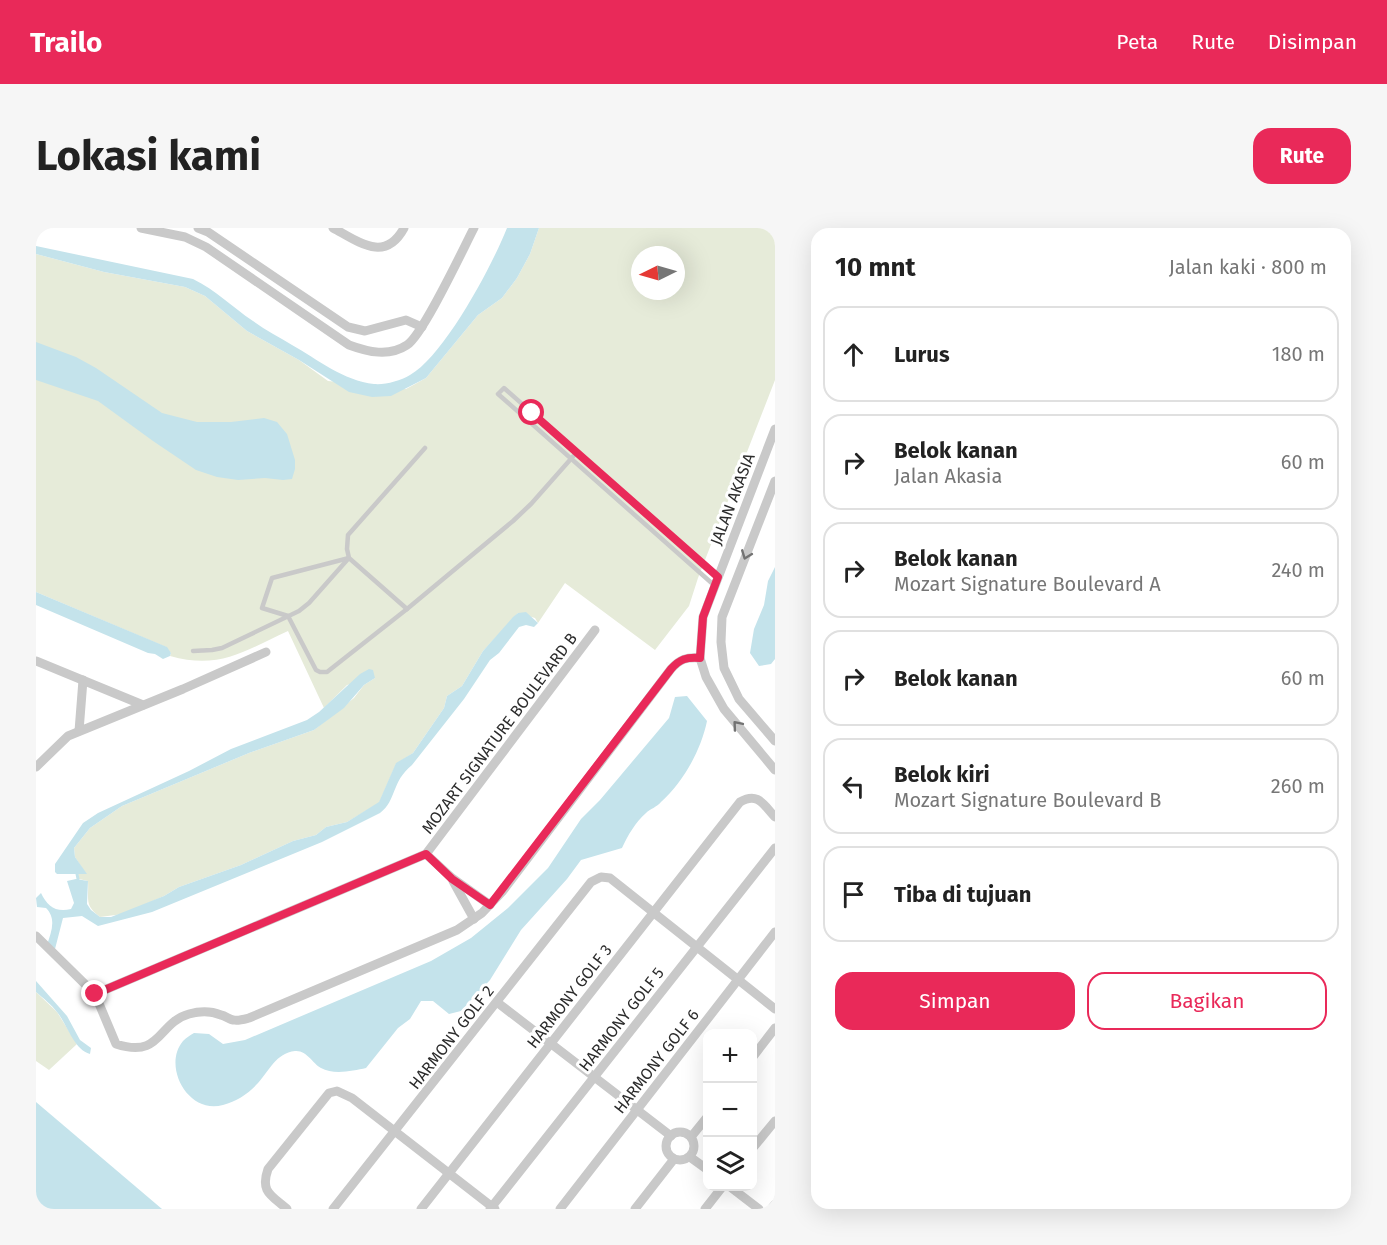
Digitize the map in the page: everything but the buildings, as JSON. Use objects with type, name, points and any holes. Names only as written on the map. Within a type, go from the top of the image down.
[{"type":"street","points":[[141,228],[185,237],[206,248],[349,345],[366,351],[385,352],[408,344],[422,327],[474,228]]},
{"type":"street","points":[[198,228],[208,232],[348,327],[365,331],[406,320],[422,327]]},
{"type":"street","points":[[333,228],[369,247],[386,247],[400,236],[404,228]]},
{"type":"street","name":"JALAN AKASIA","points":[[775,429],[703,617],[700,658],[706,677],[724,709],[775,770]]},
{"type":"street","name":"JALAN AKASIA","points":[[775,481],[722,617],[721,642],[724,669],[739,699],[775,741]]},
{"type":"street","points":[[748,500],[765,507]]},
{"type":"street","points":[[740,521],[757,528]]},
{"type":"street","name":"MOZART SIGNATURE BOULEVARD B","points":[[95,994],[426,854],[595,630]]},
{"type":"street","points":[[36,767],[68,736],[266,652]]},
{"type":"street","points":[[36,936],[95,994],[116,1044],[130,1048],[152,1043],[175,1021],[188,1014],[205,1011],[234,1020],[249,1018],[457,930],[474,919],[490,905],[671,669],[679,660],[688,657],[700,658]]},
{"type":"street","points":[[36,661],[143,705]]},
{"type":"street","points":[[79,731],[83,680]]},
{"type":"street","name":"HARMONY GOLF 3","points":[[421,1209],[740,802],[748,797],[757,799],[775,817]]},
{"type":"street","name":"HARMONY GOLF 5","points":[[493,1208],[775,849]]},
{"type":"street","points":[[426,854],[452,879],[490,905]]},
{"type":"street","name":"HARMONY GOLF 2","points":[[333,1209],[498,1003],[591,882],[601,877],[610,878],[653,913]]},
{"type":"street","points":[[452,879],[474,919]]},
{"type":"street","points":[[653,913],[775,1010]]},
{"type":"street","name":"HARMONY GOLF 6","points":[[560,1209],[775,932]]},
{"type":"street","points":[[498,1003],[671,1136]]},
{"type":"street","points":[[757,1053],[775,1028]]},
{"type":"street","points":[[287,1209],[266,1192],[264,1180],[268,1169],[328,1093],[337,1091],[352,1098],[493,1208]]},
{"type":"street","points":[[757,1144],[775,1121]]},
{"type":"street","points":[[691,1137],[703,1122]]},
{"type":"street","points":[[681,1132],[691,1137],[694,1148],[686,1160],[674,1159],[667,1149],[668,1140],[671,1136],[681,1132]]},
{"type":"street","points":[[690,1157],[703,1166]]},
{"type":"street","points":[[635,1209],[674,1159]]},
{"type":"street","points":[[705,1209],[719,1191]]},
{"type":"street","points":[[736,1191],[759,1209]]},
{"type":"street","points":[[771,1209],[775,1204]]},
{"type":"lane","points":[[504,388],[577,452],[717,582],[571,459],[498,394],[504,388]]},
{"type":"lane","points":[[408,609],[349,558],[348,535],[425,448]]},
{"type":"lane","points":[[349,558],[272,578],[262,608],[288,616],[316,670],[320,672],[327,672],[408,609],[531,504],[577,452]]},
{"type":"lane","points":[[193,651],[222,648],[288,616],[309,603],[349,558]]},
{"type":"green space","points":[[539,228],[775,228],[775,380],[689,606],[655,650],[565,583],[538,623],[535,618],[518,613],[483,651],[462,686],[447,696],[444,708],[413,753],[396,764],[379,803],[347,822],[326,827],[316,835],[293,841],[241,865],[179,887],[123,914],[100,917],[89,905],[88,881],[79,879],[78,874],[86,874],[75,857],[74,848],[90,828],[122,806],[249,753],[314,730],[354,698],[364,685],[375,678],[347,685],[324,708],[288,631],[245,651],[218,660],[188,660],[170,656],[171,653],[166,647],[36,592],[36,254],[104,272],[185,287],[205,296],[247,331],[299,360],[328,381],[406,389],[426,378],[478,315],[502,298],[517,278],[530,254]]},
{"type":"green space","points":[[36,992],[57,1012],[77,1044],[49,1070],[36,1061]]},
{"type":"water","points":[[507,228],[539,228],[530,254],[517,278],[502,298],[478,315],[426,378],[391,396],[372,397],[349,392],[299,360],[247,331],[205,296],[185,287],[104,272],[36,254],[36,246],[193,279],[209,288],[245,316],[331,369],[352,379],[378,384],[392,382],[410,375],[423,365],[437,349],[466,309]]},
{"type":"water","points":[[36,342],[76,357],[96,368],[162,413],[197,422],[231,422],[264,418],[277,422],[287,434],[295,460],[292,479],[238,480],[217,477],[196,470],[98,401],[36,380]]},
{"type":"water","points":[[775,567],[775,659],[771,664],[759,666],[750,653],[754,629],[764,605],[768,581]]},
{"type":"water","points":[[36,592],[167,647],[171,653],[170,656],[163,659],[36,605]]},
{"type":"water","points":[[526,612],[538,623],[534,627],[526,625],[519,627],[499,653],[490,660],[464,699],[405,771],[389,802],[380,813],[322,842],[152,912],[98,926],[82,916],[63,918],[55,949],[47,945],[52,921],[46,908],[37,907],[36,898],[41,893],[46,902],[56,909],[71,909],[74,903],[67,881],[76,879],[88,881],[87,904],[100,917],[111,917],[164,896],[179,887],[241,865],[293,841],[316,835],[326,827],[347,822],[379,802],[396,763],[413,753],[444,708],[447,696],[462,686],[483,651],[513,617],[518,613]]},
{"type":"water","points":[[369,669],[373,670],[375,678],[364,685],[344,708],[314,730],[249,753],[122,806],[90,828],[74,848],[75,857],[87,874],[57,874],[55,872],[55,864],[83,823],[98,813],[231,749],[307,720],[319,712],[360,674]]},
{"type":"water","points":[[687,696],[707,721],[696,754],[677,785],[638,821],[622,848],[581,860],[521,930],[490,980],[461,1011],[449,1014],[433,1001],[421,1001],[410,1019],[398,1028],[366,1068],[343,1072],[326,1070],[299,1051],[288,1052],[273,1063],[254,1087],[233,1101],[210,1106],[199,1103],[189,1096],[177,1075],[175,1063],[177,1051],[183,1041],[194,1033],[209,1034],[223,1044],[245,1040],[431,961],[471,938],[508,908],[548,868],[581,819],[600,800],[669,718],[675,697]]},
{"type":"water","points":[[36,981],[67,1016],[80,1040],[91,1048],[90,1054],[84,1052],[75,1042],[55,1009],[36,992]]},
{"type":"water","points":[[36,1102],[162,1209],[36,1209]]},
{"type":"waterway","points":[[77,874],[78,879]]},
{"type":"route","points":[[95,994],[426,854],[452,879],[490,905],[671,669],[679,660],[688,657],[700,658],[703,617],[718,577],[532,413]]}]
